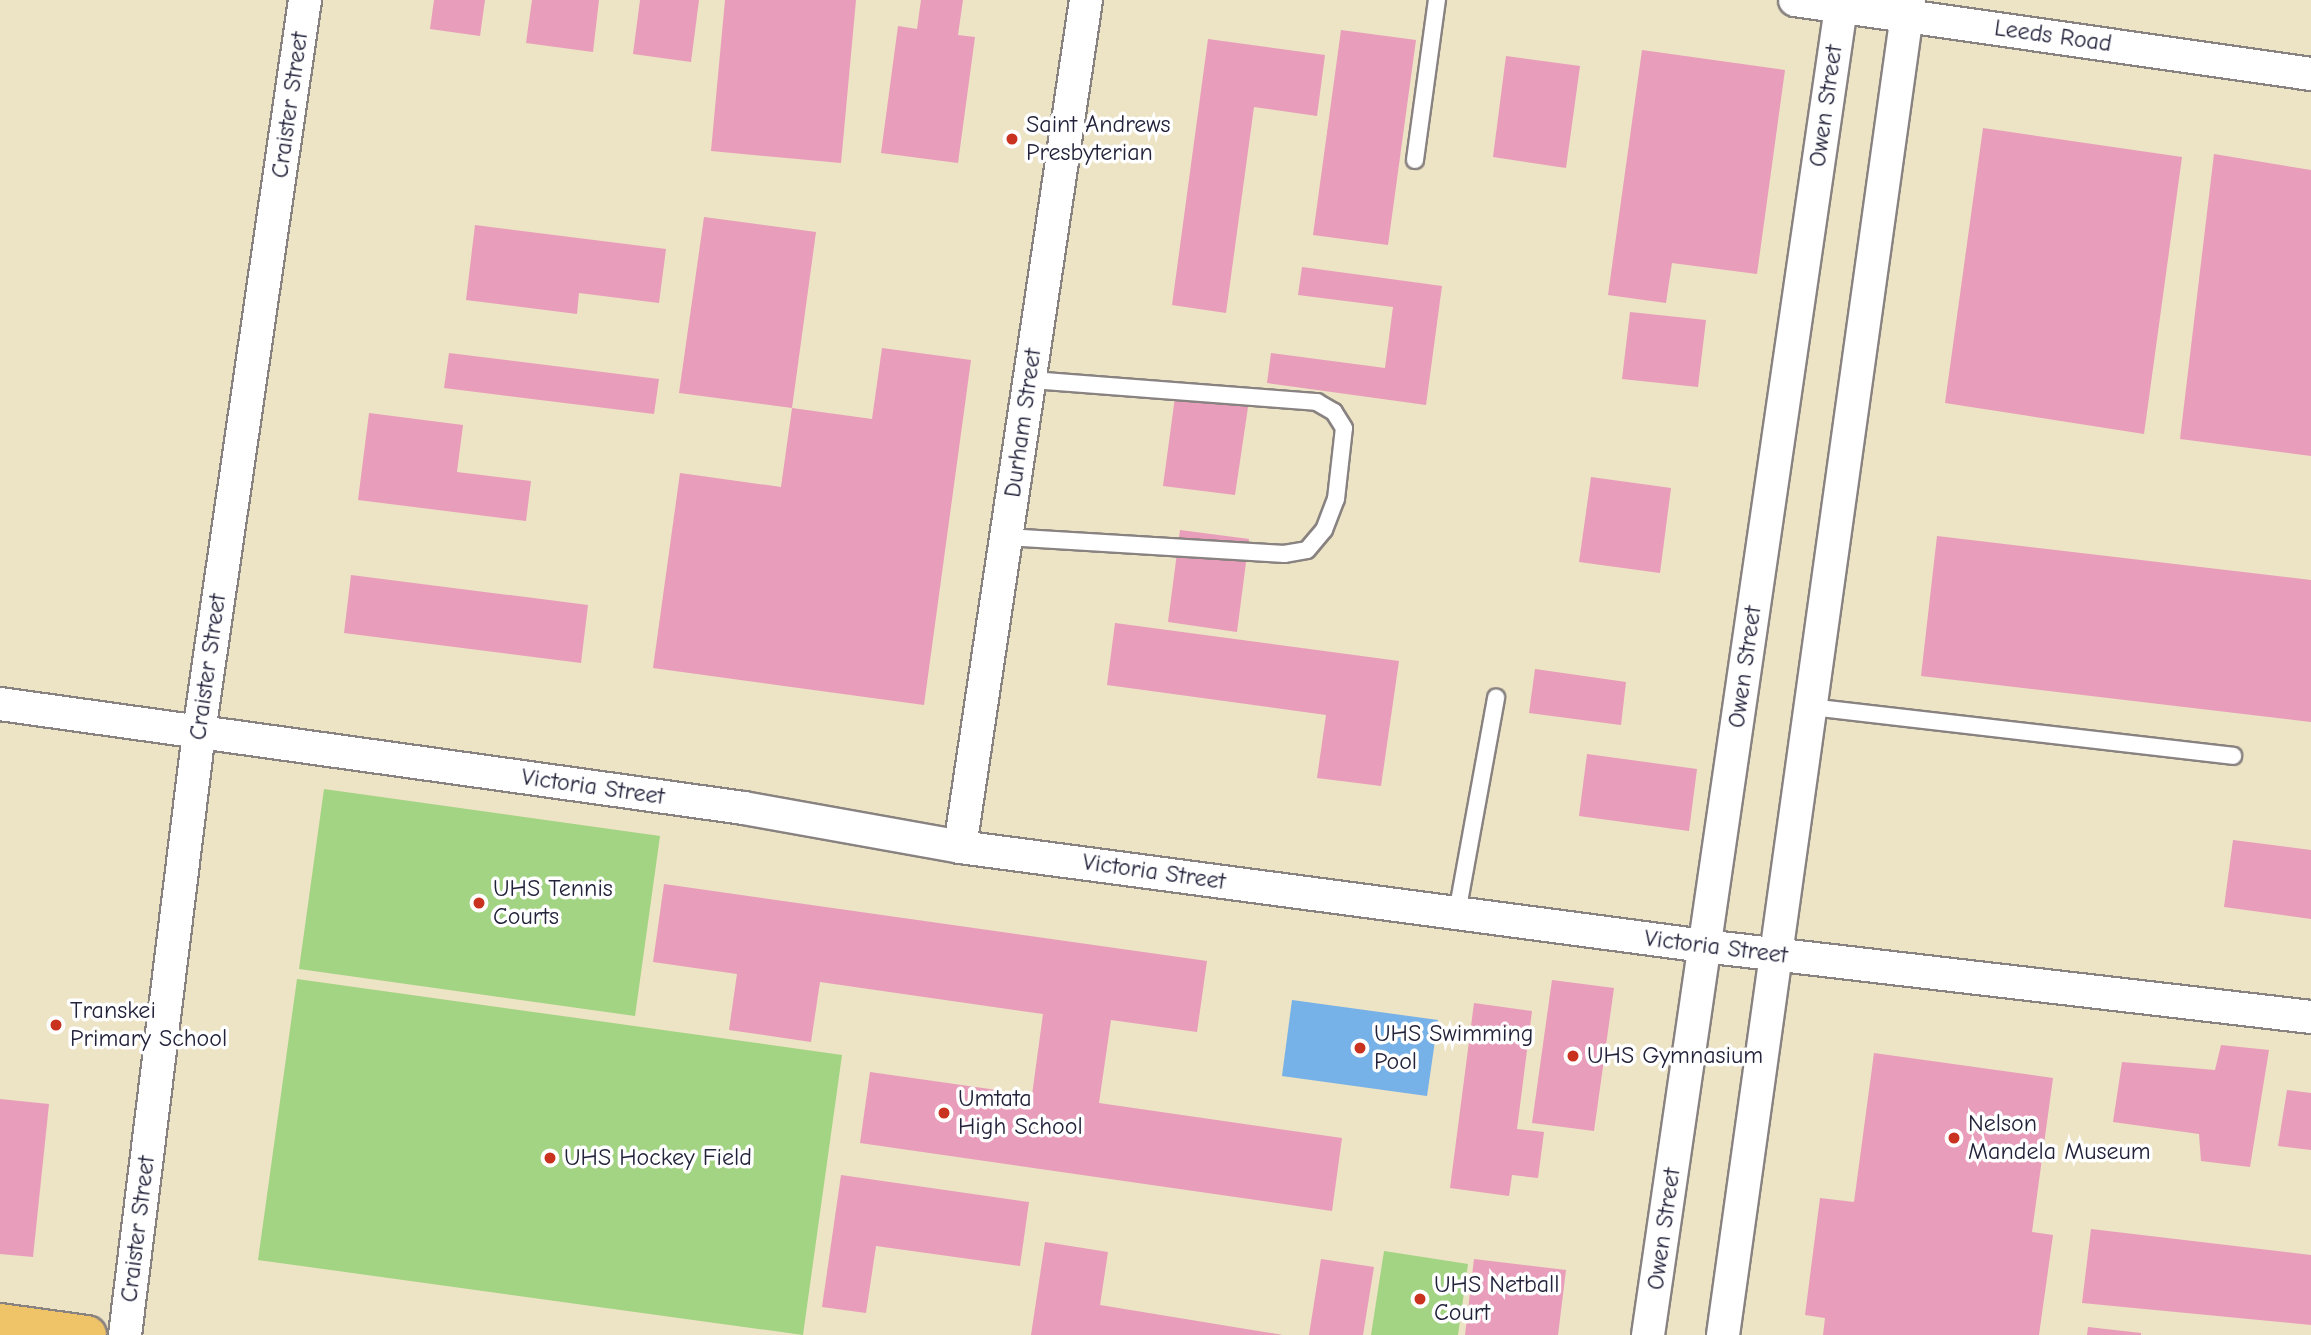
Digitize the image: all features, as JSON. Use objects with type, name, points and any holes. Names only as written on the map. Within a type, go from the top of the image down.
[{"type":"highway","points":[[0,1323],[87,1335]]},
{"type":"street","name":"Craister Street","points":[[125,1335],[199,732],[305,0]]},
{"type":"street","name":"Durham Street","points":[[960,847],[1086,0]]},
{"type":"street","name":"Leeds Road","points":[[1795,0],[1908,8],[2311,74]]},
{"type":"street","name":"Owen Street","points":[[1648,1335],[1841,3]]},
{"type":"street","points":[[1723,1335],[1908,8]]},
{"type":"street","name":"Victoria Street","points":[[0,704],[744,808],[960,847],[1704,946],[2311,1017]]},
{"type":"lane","points":[[1415,160],[1437,0]]},
{"type":"lane","points":[[1006,537],[1284,554],[1307,550],[1324,530],[1336,499],[1344,428],[1334,412],[1317,402],[1030,380]]},
{"type":"lane","points":[[1457,913],[1496,698]]},
{"type":"lane","points":[[1811,707],[2233,756]]},
{"type":"green space","name":"UHS Tennis Courts","points":[[324,789],[660,836],[635,1016],[299,969]]},
{"type":"green space","name":"UHS Hockey Field","points":[[297,979],[842,1055],[803,1335],[258,1260]]},
{"type":"green space","name":"UHS Netball Court","points":[[1384,1251],[1468,1264],[1458,1335],[1371,1335]]},
{"type":"water","name":"UHS Swimming Pool","points":[[1292,1000],[1438,1020],[1427,1096],[1282,1076]]},
{"type":"building","points":[[434,0],[485,0],[480,36],[430,29]]},
{"type":"building","points":[[532,0],[599,0],[593,52],[526,43]]},
{"type":"building","points":[[640,0],[699,0],[691,62],[633,54]]},
{"type":"building","points":[[725,0],[856,0],[841,163],[711,151]]},
{"type":"building","points":[[921,0],[963,0],[958,35],[975,37],[958,163],[881,153],[898,26],[917,29]]},
{"type":"building","points":[[1341,30],[1416,40],[1388,245],[1313,235]]},
{"type":"building","points":[[1208,39],[1325,55],[1317,116],[1254,107],[1226,313],[1172,305]]},
{"type":"building","points":[[1642,50],[1785,70],[1757,274],[1672,263],[1666,303],[1608,295]]},
{"type":"building","points":[[1506,56],[1580,66],[1566,168],[1493,157]]},
{"type":"building","points":[[1983,128],[2182,157],[2144,434],[1945,403]]},
{"type":"building","points":[[2214,154],[2311,170],[2311,456],[2180,439]]},
{"type":"building","points":[[704,217],[816,232],[792,408],[679,393]]},
{"type":"building","points":[[475,225],[666,249],[659,303],[579,293],[577,314],[466,300]]},
{"type":"building","points":[[1302,267],[1442,286],[1426,405],[1267,383],[1271,353],[1385,368],[1393,307],[1298,295]]},
{"type":"building","points":[[1630,312],[1706,320],[1698,387],[1622,379]]},
{"type":"building","points":[[882,348],[971,360],[924,705],[653,668],[680,473],[781,487],[792,408],[872,419]]},
{"type":"building","points":[[449,353],[659,379],[654,414],[444,388]]},
{"type":"building","points":[[1175,397],[1248,407],[1235,495],[1163,486]]},
{"type":"building","points":[[369,413],[463,425],[457,472],[531,481],[526,521],[358,500]]},
{"type":"building","points":[[1591,477],[1671,488],[1660,573],[1579,562]]},
{"type":"building","points":[[1180,530],[1249,539],[1237,632],[1168,622]]},
{"type":"building","points":[[1937,536],[2311,580],[2311,722],[1921,676]]},
{"type":"building","points":[[351,575],[588,605],[581,663],[344,633]]},
{"type":"building","points":[[1115,623],[1399,661],[1381,786],[1317,778],[1326,715],[1107,685]]},
{"type":"building","points":[[1535,669],[1626,682],[1621,725],[1529,713]]},
{"type":"building","points":[[1587,754],[1697,769],[1689,831],[1579,816]]},
{"type":"building","points":[[2233,840],[2311,850],[2311,919],[2224,907]]},
{"type":"building","points":[[664,884],[1207,961],[1197,1032],[1111,1020],[1099,1103],[1342,1138],[1332,1211],[860,1143],[870,1072],[1032,1095],[1043,1014],[820,982],[811,1042],[729,1030],[737,974],[653,962]]},
{"type":"building","name":"UHS Gymnasium","points":[[1552,980],[1614,988],[1594,1131],[1532,1123]]},
{"type":"building","points":[[1474,1003],[1532,1011],[1517,1129],[1544,1132],[1538,1178],[1512,1175],[1509,1196],[1450,1188]]},
{"type":"building","points":[[2221,1045],[2269,1050],[2250,1167],[2201,1161],[2199,1134],[2113,1122],[2122,1062],[2215,1070]]},
{"type":"building","name":"Nelson Mandela Museum","points":[[1874,1053],[2053,1078],[2032,1232],[2053,1235],[2039,1335],[1823,1335],[1825,1318],[1805,1315],[1820,1198],[1854,1202]]},
{"type":"building","points":[[2287,1090],[2311,1093],[2311,1150],[2278,1146]]},
{"type":"building","points":[[0,1099],[49,1104],[33,1257],[0,1254]]},
{"type":"building","points":[[841,1175],[1029,1202],[1020,1266],[876,1246],[866,1313],[822,1307]]},
{"type":"building","points":[[2091,1229],[2311,1255],[2311,1325],[2082,1303]]},
{"type":"building","points":[[1045,1242],[1108,1252],[1100,1305],[1283,1335],[1031,1335]]},
{"type":"building","points":[[1321,1259],[1374,1267],[1363,1335],[1309,1335]]},
{"type":"building","points":[[1474,1259],[1566,1270],[1558,1335],[1465,1335]]},
{"type":"building","points":[[2088,1327],[2141,1333],[2141,1335],[2087,1335]]},
{"type":"place","name":"Saint Andrews Presbyterian","points":[[1012,139]]},
{"type":"place","name":"UHS Tennis Courts","points":[[479,903]]},
{"type":"place","name":"Transkei Primary School","points":[[56,1025]]},
{"type":"place","name":"UHS Swimming Pool","points":[[1360,1048]]},
{"type":"place","name":"UHS Gymnasium","points":[[1573,1056]]},
{"type":"place","name":"Umtata High School","points":[[944,1113]]},
{"type":"place","name":"Nelson Mandela Museum","points":[[1954,1138]]},
{"type":"place","name":"UHS Hockey Field","points":[[550,1158]]},
{"type":"place","name":"UHS Netball Court","points":[[1420,1299]]}]
